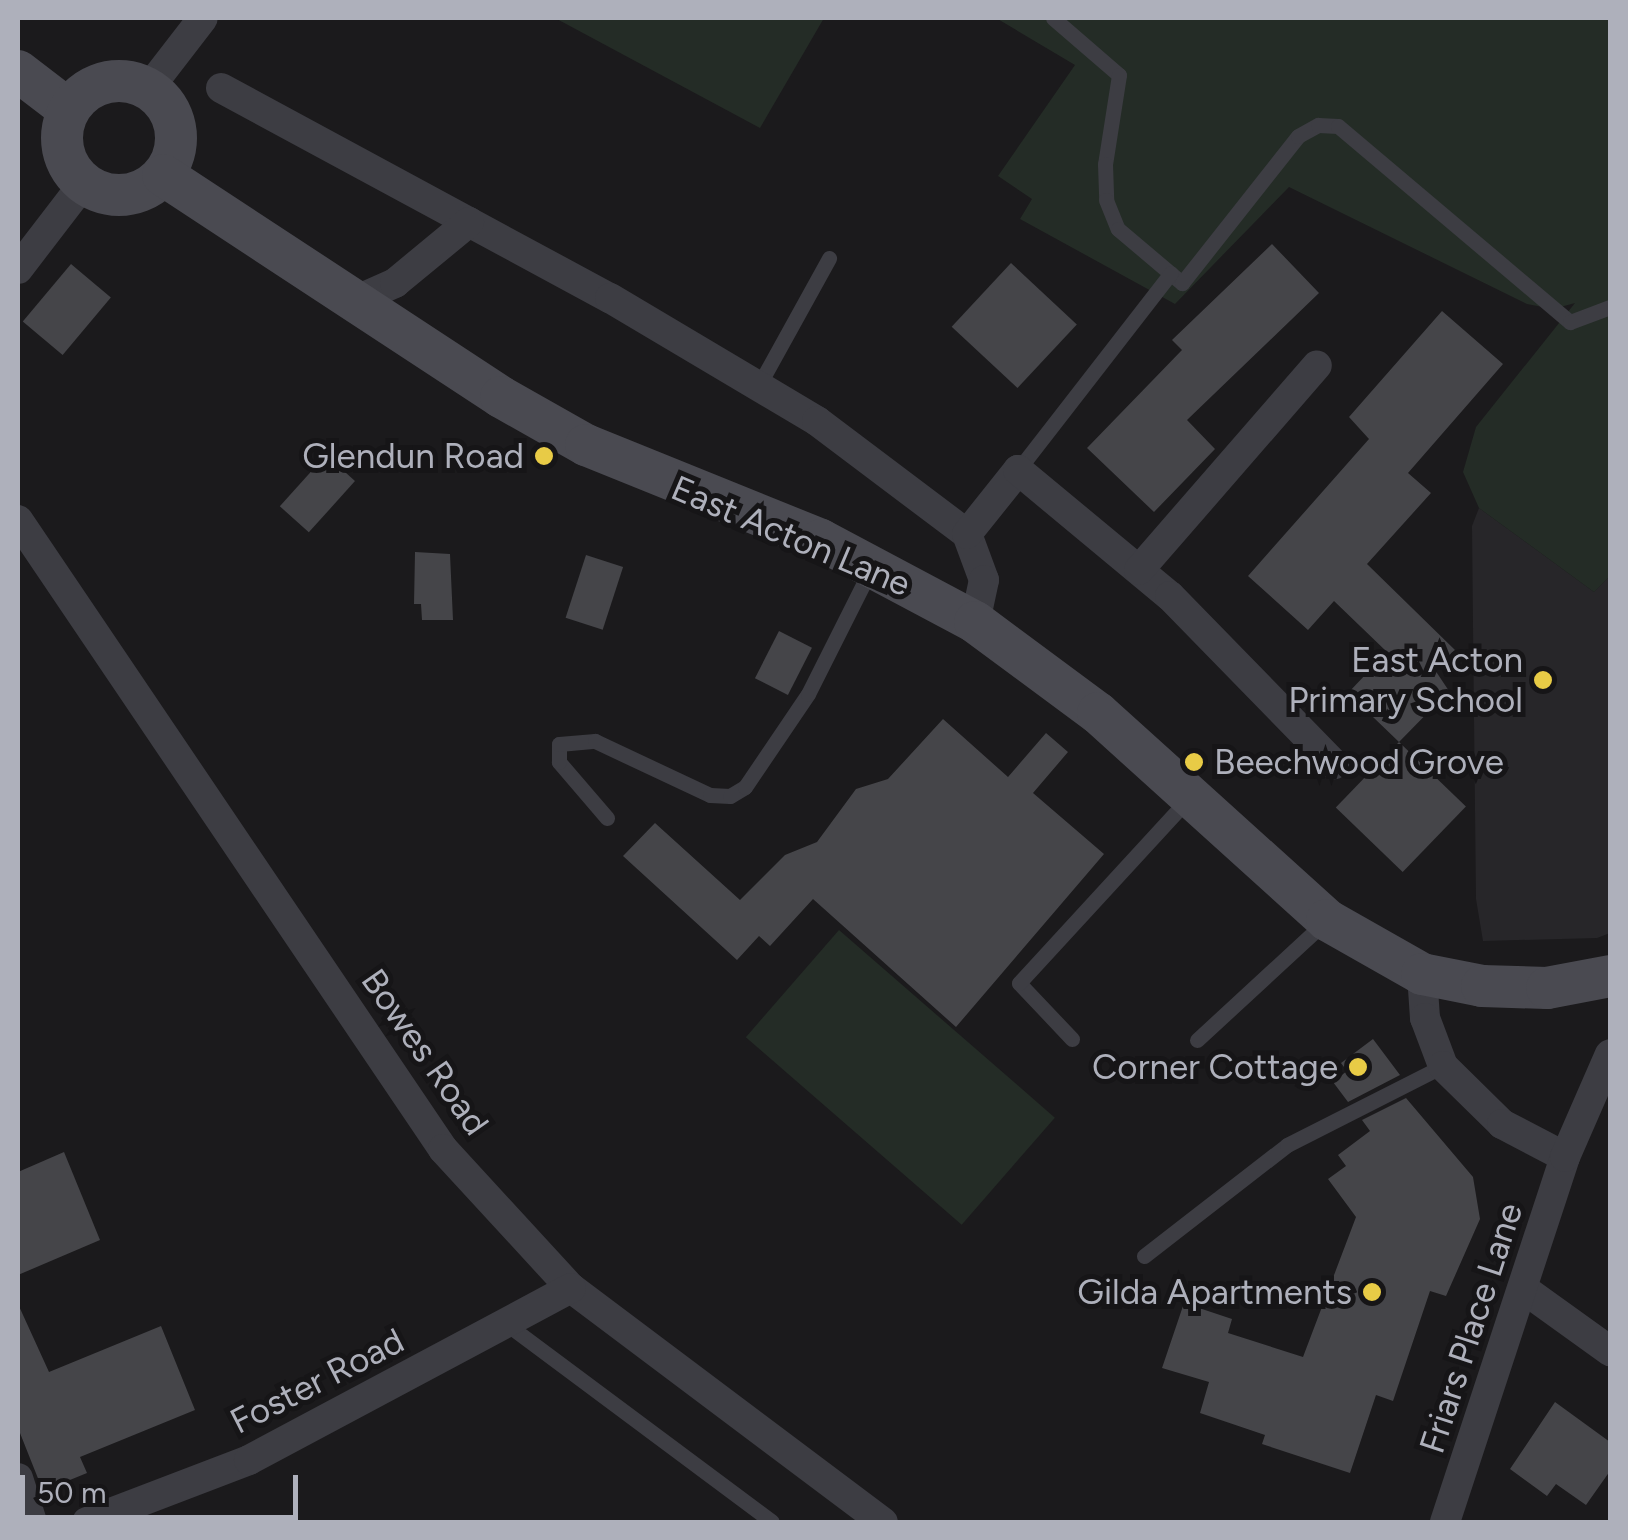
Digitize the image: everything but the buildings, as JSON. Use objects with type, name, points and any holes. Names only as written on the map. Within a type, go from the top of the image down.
[{"type":"street","points":[[149,88],[203,18]]},
{"type":"street","points":[[18,71],[69,110]]},
{"type":"street","points":[[132,82],[149,88],[174,118],[174,158],[164,175],[134,194],[99,192],[84,183],[65,157],[69,110],[96,85],[132,82]]},
{"type":"street","points":[[221,88],[759,385],[967,534],[984,580],[975,622]]},
{"type":"street","name":"East Acton Lane","points":[[164,175],[501,397],[586,445],[873,566],[975,622],[1098,713],[1328,920],[1422,974],[1482,986],[1548,988],[1610,976]]},
{"type":"street","points":[[18,268],[84,183]]},
{"type":"street","points":[[356,300],[396,283],[469,222]]},
{"type":"street","points":[[1139,570],[1317,365]]},
{"type":"street","points":[[967,534],[1018,470],[1139,570],[1334,764]]},
{"type":"street","name":"Bowes Road","points":[[18,520],[443,1149],[571,1288],[883,1522]]},
{"type":"street","points":[[1422,974],[1425,1018],[1443,1066],[1502,1124],[1566,1157]]},
{"type":"street","name":"Friars Place Lane","points":[[1446,1522],[1566,1157],[1610,1054]]},
{"type":"street","name":"Foster Road","points":[[87,1522],[249,1460],[571,1288]]},
{"type":"street","points":[[1525,1290],[1610,1351]]},
{"type":"street","points":[[18,1478],[32,1522]]},
{"type":"lane","points":[[1053,18],[1119,76],[1106,200],[1118,229],[1182,282],[1298,136],[1318,125],[1338,126],[1544,305],[1570,322],[1610,307]]},
{"type":"lane","points":[[759,385],[829,258]]},
{"type":"lane","points":[[1018,470],[1171,273]]},
{"type":"lane","points":[[608,818],[560,762],[559,744],[595,741],[710,795],[730,796],[745,788],[808,694],[873,566]]},
{"type":"lane","points":[[1072,1039],[1019,982],[1190,797]]},
{"type":"lane","points":[[1197,1040],[1328,920]]},
{"type":"lane","points":[[1144,1256],[1286,1145],[1443,1066]]},
{"type":"lane","points":[[508,1324],[772,1522]]},
{"type":"shaded area","points":[[555,18],[824,18],[760,128]]},
{"type":"shaded area","points":[[996,18],[1610,18],[1610,576],[1594,592],[1479,508],[1463,472],[1476,427],[1575,303],[1553,309],[1527,304],[1289,187],[1175,304],[1020,219],[1032,199],[998,176],[1075,65]]},
{"type":"shaded area","name":"East Acton Primary School","points":[[1479,508],[1594,592],[1610,576],[1610,933],[1597,938],[1483,941],[1476,899],[1472,526]]},
{"type":"shaded area","points":[[839,930],[1055,1118],[962,1225],[746,1037]]},
{"type":"place","name":"Glendun Road","points":[[544,456]]},
{"type":"place","name":"East Acton Primary School","points":[[1543,680]]},
{"type":"place","name":"Beechwood Grove","points":[[1194,762]]},
{"type":"place","name":"Corner Cottage","points":[[1358,1067]]},
{"type":"place","name":"Gilda Apartments","points":[[1372,1292]]}]
